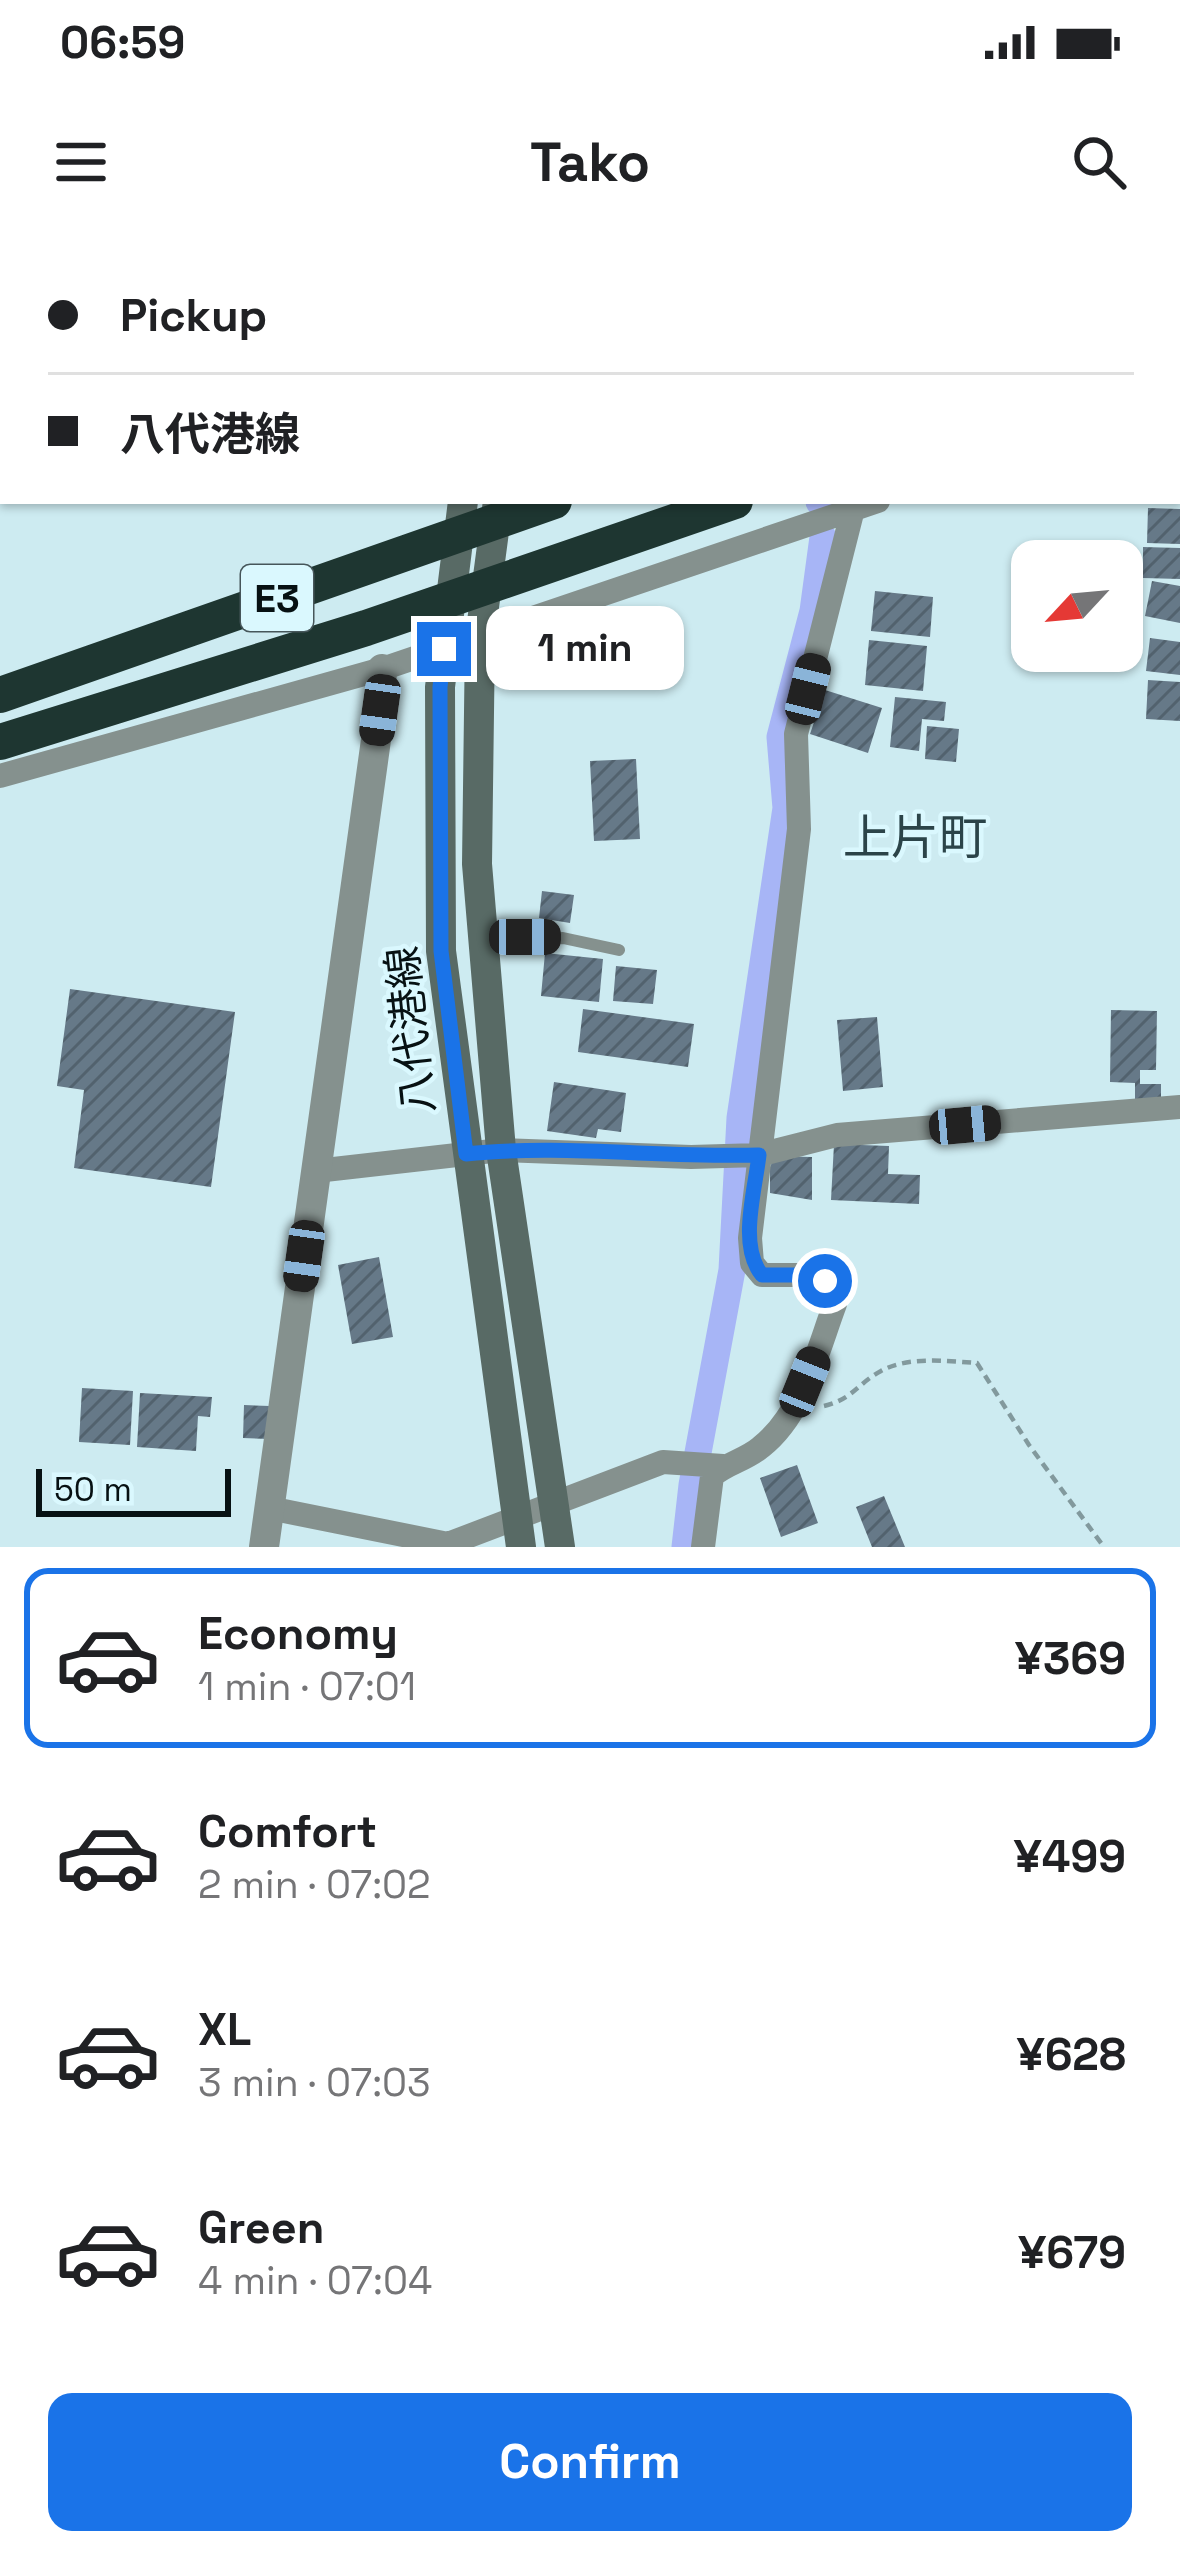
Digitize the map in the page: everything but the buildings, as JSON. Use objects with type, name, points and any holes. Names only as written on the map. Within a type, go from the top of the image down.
[{"type":"highway","name":"E3","points":[[0,695],[545,504]]},
{"type":"highway","name":"E3","points":[[3,757],[726,504]]},
{"type":"main road","name":"八代港線","points":[[463,504],[440,687],[441,951],[519,1533]]},
{"type":"main road","name":"八代港線","points":[[498,504],[479,637],[477,864],[501,1150],[560,1547]]},
{"type":"street","points":[[3,757],[382,669],[866,505]]},
{"type":"street","points":[[704,1547],[712,1476],[763,1446],[794,1410],[835,1304],[825,1281],[801,1275],[762,1275],[752,1263],[750,1238],[799,830],[796,734],[866,505]]},
{"type":"street","points":[[264,1547],[382,669]]},
{"type":"street","points":[[316,1172],[501,1150],[759,1155],[837,1135],[1180,1107]]},
{"type":"street","points":[[269,1508],[448,1544],[519,1533],[554,1504],[664,1462],[723,1466]]},
{"type":"lane","points":[[483,941],[563,938],[619,950]]},
{"type":"path","points":[[794,1410],[846,1401],[875,1373],[897,1363],[977,1363],[1029,1445],[1104,1547]]},
{"type":"waterway","points":[[685,1547],[732,1270],[740,1118],[786,808],[780,737],[813,611],[823,537]]},
{"type":"district","name":"上片町","points":[[915,837]]},
{"type":"route","points":[[444,649],[440,687],[441,951],[466,1154],[501,1150],[759,1155],[750,1238],[752,1263],[762,1275],[801,1275],[825,1281]]}]
